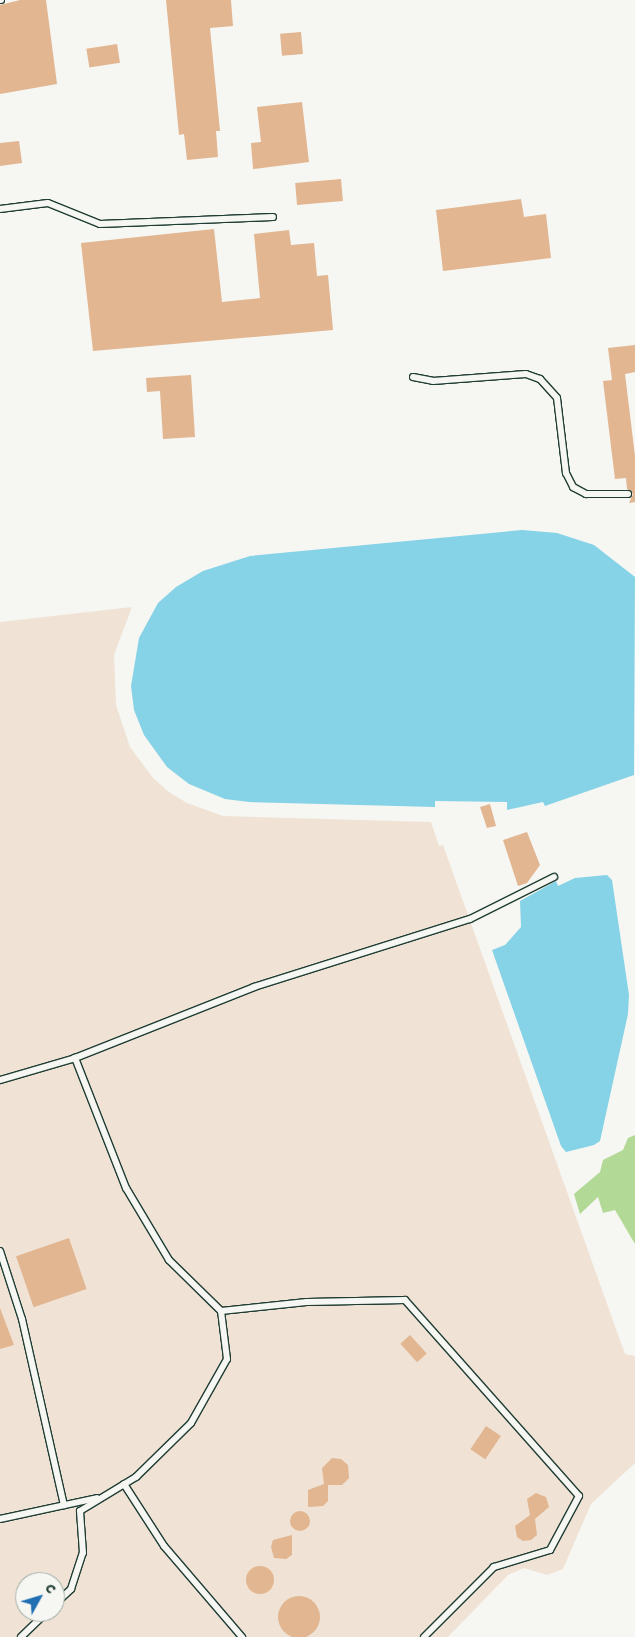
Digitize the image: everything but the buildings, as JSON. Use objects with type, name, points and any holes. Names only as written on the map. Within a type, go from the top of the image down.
[{"type":"lane","points":[[0,209],[48,202],[100,224],[274,217]]},
{"type":"lane","points":[[413,377],[433,381],[526,374],[540,379],[557,398],[566,474],[573,488],[586,494],[628,494]]},
{"type":"lane","points":[[0,1080],[75,1058],[254,987],[470,918],[554,877]]},
{"type":"lane","points":[[65,1595],[71,1589],[83,1553],[80,1511],[136,1477],[196,1415],[227,1359],[221,1311],[169,1260],[126,1188],[75,1058]]},
{"type":"lane","points":[[0,1251],[22,1319],[64,1505]]},
{"type":"lane","points":[[221,1311],[307,1302],[405,1300],[579,1496],[550,1550],[494,1567],[424,1637]]},
{"type":"lane","points":[[124,1484],[164,1546],[242,1637]]},
{"type":"lane","points":[[0,1519],[103,1497]]},
{"type":"lane","points":[[21,1637],[37,1622]]},
{"type":"shaded area","points":[[132,607],[114,655],[116,705],[130,747],[153,778],[169,792],[187,803],[223,816],[431,822],[439,846],[443,845],[625,1354],[635,1356],[635,1463],[591,1504],[563,1569],[547,1575],[524,1568],[508,1575],[448,1637],[0,1637],[0,622]]},
{"type":"green space","points":[[635,1135],[635,1244],[615,1210],[603,1213],[598,1197],[580,1214],[574,1194],[600,1172],[603,1160],[623,1150],[628,1138]]},
{"type":"water","points":[[522,530],[557,533],[594,545],[635,577],[634,775],[545,806],[543,802],[507,810],[507,802],[435,801],[435,807],[249,802],[225,799],[189,784],[167,767],[144,735],[134,710],[131,686],[139,638],[158,603],[176,587],[203,571],[250,556]]},
{"type":"water","points":[[607,875],[612,880],[629,995],[628,1014],[600,1141],[594,1145],[566,1152],[561,1146],[492,950],[505,945],[521,927],[520,901],[556,881],[558,886],[575,878]]}]
